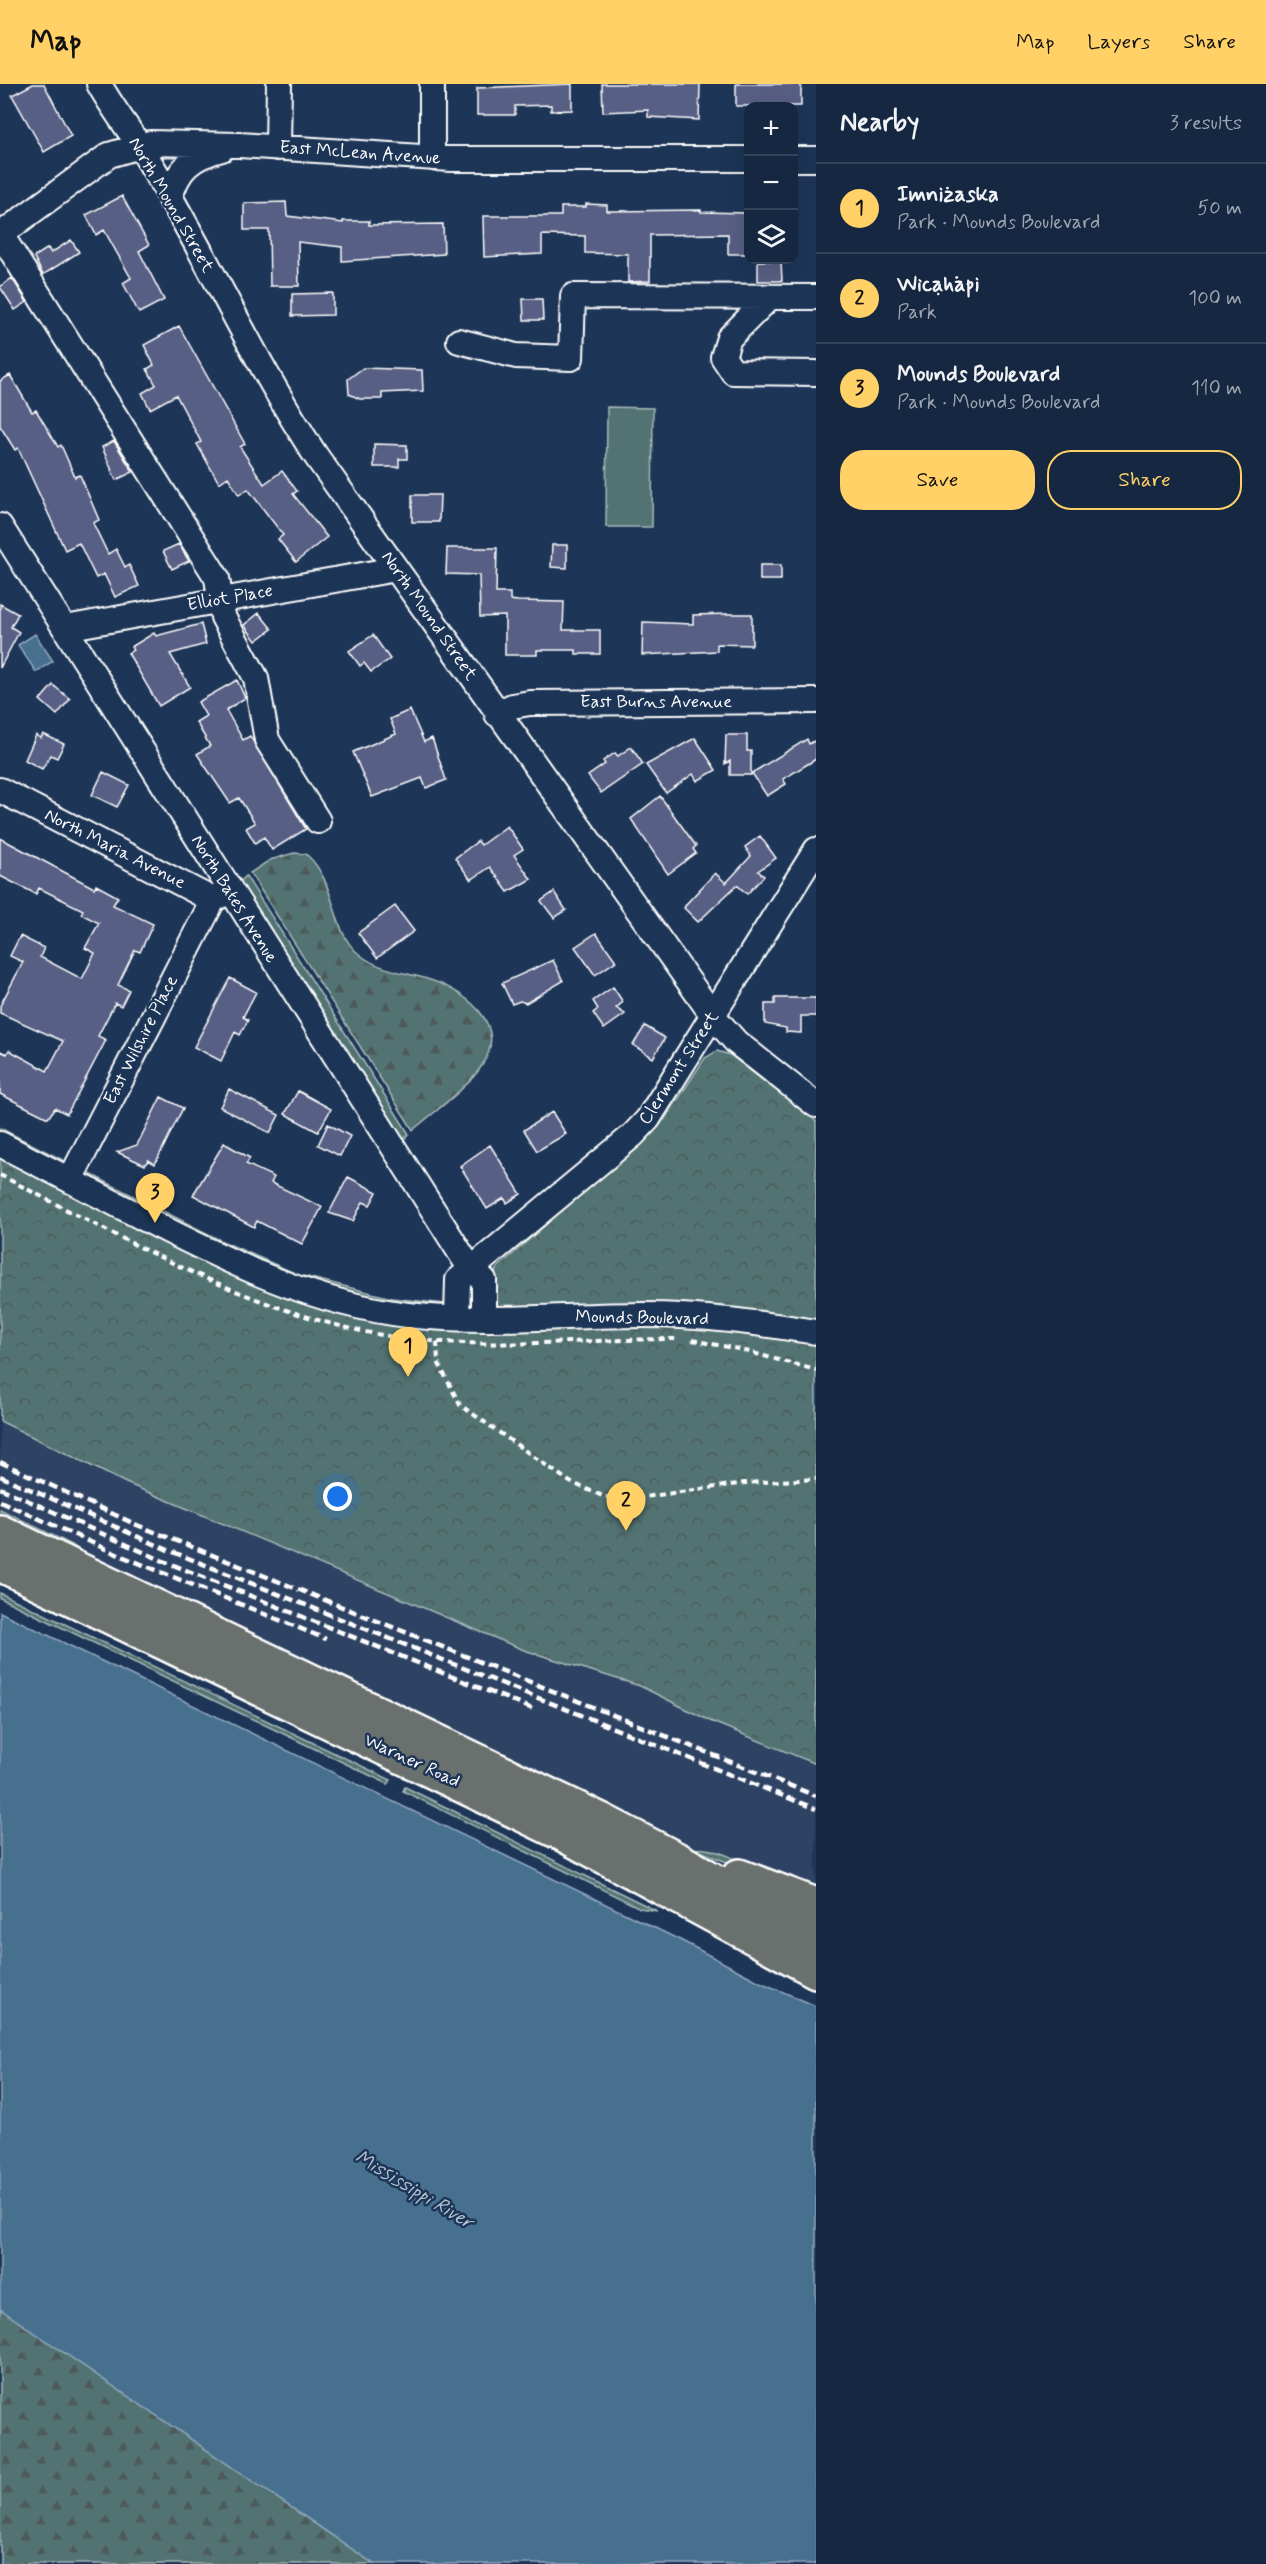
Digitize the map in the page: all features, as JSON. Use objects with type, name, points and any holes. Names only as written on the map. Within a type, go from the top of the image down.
[{"type":"highway","name":"Warner Road","points":[[0,1532],[605,1822],[684,1863],[816,1939]]},
{"type":"highway","name":"Warner Road","points":[[0,1564],[557,1831],[816,1971]]},
{"type":"highway","points":[[605,1822],[816,1905]]},
{"type":"street","name":"North Mound Street","points":[[99,84],[171,199],[288,411],[497,714],[714,1017],[732,1038],[816,1105]]},
{"type":"street","points":[[278,148],[279,84]]},
{"type":"street","points":[[432,84],[432,158]]},
{"type":"street","name":"East McLean Avenue","points":[[0,234],[109,155],[138,145],[166,142],[432,158],[744,159]]},
{"type":"street","points":[[171,199],[176,178],[189,162],[210,152],[239,146]]},
{"type":"street","points":[[798,159],[816,159]]},
{"type":"street","points":[[0,234],[218,578],[226,624],[256,678],[267,740],[318,821]]},
{"type":"street","points":[[459,341],[516,356],[571,357],[573,296],[816,297]]},
{"type":"street","points":[[770,297],[729,338],[723,357],[733,372],[816,373]]},
{"type":"street","name":"North Bates Avenue","points":[[0,526],[65,628],[221,895],[471,1271]]},
{"type":"street","name":"Elliot Place","points":[[65,628],[396,569]]},
{"type":"street","name":"East Burns Avenue","points":[[497,714],[512,706],[530,703],[816,701]]},
{"type":"street","name":"North Maria Avenue","points":[[0,790],[221,895]]},
{"type":"street","name":"Clermont Street","points":[[457,1318],[458,1280],[644,1125],[714,1017],[816,850]]},
{"type":"street","name":"East Wilshire Place","points":[[70,1180],[221,895]]},
{"type":"street","name":"Mounds Boulevard","points":[[0,1144],[210,1252],[293,1288],[365,1308],[407,1315],[484,1319],[687,1317],[749,1322],[816,1332]]},
{"type":"street","points":[[471,1271],[484,1280],[484,1319]]},
{"type":"path","points":[[0,1175],[79,1216]]},
{"type":"path","points":[[502,1343],[693,1340],[738,1349],[816,1370]]},
{"type":"path","points":[[437,1342],[438,1362],[460,1405],[570,1482],[587,1491],[605,1497],[630,1499],[744,1483],[816,1479]]},
{"type":"shaded area","points":[[0,1414],[816,1754],[816,1897],[659,1833],[0,1514]]},
{"type":"green space","points":[[607,407],[653,408],[652,527],[606,527]]},
{"type":"green space","points":[[294,853],[306,854],[316,865],[324,878],[343,933],[359,954],[374,964],[441,984],[467,999],[486,1021],[490,1034],[489,1049],[477,1073],[413,1130],[250,873],[270,860]]},
{"type":"green space","points":[[246,876],[409,1134],[403,1140],[240,882]]},
{"type":"green space","points":[[717,1051],[730,1055],[816,1121],[816,1764],[710,1721],[640,1686],[524,1650],[126,1483],[0,1421],[0,1128],[222,1241],[299,1275],[392,1298],[446,1304],[492,1304],[494,1274],[497,1268],[665,1119],[705,1058]]},
{"type":"green space","points":[[0,1509],[72,1545],[91,1559],[0,1518]]},
{"type":"green space","points":[[0,1578],[517,1826],[646,1896],[505,1825],[0,1584]]},
{"type":"green space","points":[[0,1593],[391,1780],[388,1784],[0,1598]]},
{"type":"green space","points":[[405,1787],[657,1911],[640,1908],[403,1791]]},
{"type":"green space","points":[[695,1849],[715,1851],[726,1855],[778,1883]]},
{"type":"green space","points":[[0,2308],[374,2564],[0,2564]]},
{"type":"water","points":[[35,634],[53,661],[36,672],[18,645]]},
{"type":"water","name":"Mississippi River","points":[[0,1612],[682,1941],[760,1982],[816,2006],[816,2564],[374,2564],[0,2309]]},
{"type":"building","points":[[33,84],[44,84],[71,136],[44,152],[12,95]]},
{"type":"building","points":[[572,84],[572,110],[551,111],[551,105],[515,106],[515,115],[477,115],[477,88]]},
{"type":"building","points":[[602,84],[700,84],[699,120],[648,117],[648,110],[603,112]]},
{"type":"building","points":[[736,84],[801,84],[801,106],[798,106],[798,102],[744,102],[744,106],[736,106]]},
{"type":"building","points":[[122,196],[149,245],[139,251],[164,300],[139,313],[123,283],[131,278],[104,230],[96,235],[86,215]]},
{"type":"building","points":[[286,202],[287,216],[343,223],[343,221],[369,221],[369,225],[443,224],[444,254],[342,261],[342,247],[298,242],[299,286],[270,286],[269,230],[244,230],[244,203]]},
{"type":"building","points":[[586,204],[607,205],[607,211],[701,210],[701,212],[744,213],[744,254],[728,254],[728,234],[650,235],[650,281],[628,282],[628,254],[585,253],[585,236],[542,235],[542,254],[484,257],[483,216],[561,216],[561,207],[586,207]]},
{"type":"building","points":[[71,240],[79,252],[43,275],[34,257],[48,248],[51,253]]},
{"type":"building","points":[[758,264],[781,264],[782,281],[758,281]]},
{"type":"building","points":[[12,278],[27,302],[15,310],[0,287]]},
{"type":"building","points":[[333,293],[333,315],[292,316],[292,294]]},
{"type":"building","points":[[523,299],[542,299],[543,320],[524,320]]},
{"type":"building","points":[[179,326],[245,444],[240,447],[264,484],[282,471],[297,491],[293,494],[327,537],[296,562],[278,539],[283,535],[248,489],[239,495],[228,477],[219,483],[197,444],[201,442],[176,395],[150,409],[142,393],[156,385],[147,369],[154,365],[144,345]]},
{"type":"building","points":[[363,368],[422,370],[423,391],[382,393],[382,399],[360,399],[349,394],[348,379]]},
{"type":"building","points":[[10,375],[32,412],[36,410],[58,447],[61,445],[75,477],[80,475],[99,520],[93,523],[108,554],[116,549],[125,567],[129,565],[139,586],[115,597],[104,574],[96,578],[79,543],[65,550],[18,448],[15,450],[0,426],[0,381]]},
{"type":"building","points":[[114,441],[133,472],[116,480],[102,447]]},
{"type":"building","points":[[374,444],[407,445],[407,459],[399,459],[399,467],[374,467]]},
{"type":"building","points":[[412,495],[440,495],[439,522],[412,522]]},
{"type":"building","points":[[179,544],[189,561],[172,569],[163,551]]},
{"type":"building","points":[[552,545],[567,545],[567,568],[551,567]]},
{"type":"building","points":[[447,548],[497,548],[496,593],[510,593],[510,600],[564,602],[563,630],[600,630],[600,654],[576,654],[576,650],[537,650],[537,655],[505,655],[505,616],[480,617],[479,575],[446,574]]},
{"type":"building","points":[[760,565],[781,565],[781,580],[760,580]]},
{"type":"building","points":[[0,604],[18,614],[11,627],[19,632],[0,668]]},
{"type":"building","points":[[259,613],[272,629],[256,641],[244,625]]},
{"type":"building","points":[[752,614],[752,645],[717,644],[717,651],[642,655],[643,622],[693,624],[693,615]]},
{"type":"building","points":[[201,624],[206,644],[170,654],[190,687],[159,706],[128,653],[133,650],[131,647],[154,633],[156,636]]},
{"type":"building","points":[[373,635],[390,659],[371,672],[364,663],[360,666],[349,651]]},
{"type":"building","points":[[237,680],[245,698],[226,710],[243,740],[250,736],[306,829],[272,850],[264,837],[255,843],[246,828],[255,823],[239,798],[230,803],[197,754],[210,746],[196,722],[206,716],[198,702]]},
{"type":"building","points":[[53,685],[70,699],[57,715],[40,700]]},
{"type":"building","points":[[410,710],[424,742],[432,738],[446,780],[426,788],[422,778],[372,797],[353,752],[396,734],[390,719]]},
{"type":"building","points":[[43,734],[64,744],[57,758],[51,755],[42,769],[25,760],[36,735],[41,738]]},
{"type":"building","points":[[726,735],[747,735],[747,751],[751,751],[751,775],[730,775],[730,761],[725,764]]},
{"type":"building","points":[[695,738],[716,770],[697,781],[693,774],[666,793],[646,765]]},
{"type":"building","points":[[807,739],[809,744],[816,740],[816,759],[783,779],[786,784],[767,796],[752,773]]},
{"type":"building","points":[[631,747],[643,764],[601,793],[588,776],[605,764],[603,761],[615,753],[618,756]]},
{"type":"building","points":[[103,772],[129,785],[117,807],[92,795]]},
{"type":"building","points":[[660,796],[696,846],[693,849],[696,853],[668,874],[631,819]]},
{"type":"building","points":[[507,826],[523,849],[514,855],[531,879],[508,892],[490,867],[471,880],[455,858],[478,841],[481,845]]},
{"type":"building","points":[[760,836],[776,858],[758,871],[764,876],[747,894],[737,885],[698,922],[684,908],[687,903],[715,873],[726,883],[751,856],[745,847]]},
{"type":"building","points":[[0,838],[94,888],[96,885],[118,897],[113,905],[153,924],[140,952],[135,950],[118,985],[129,990],[121,1006],[115,1003],[98,1036],[106,1040],[67,1114],[55,1108],[48,1118],[0,1094],[0,1051],[7,1054],[9,1050],[47,1071],[63,1041],[0,1013],[0,1006],[23,962],[10,956],[20,936],[44,948],[40,957],[82,979],[95,953],[85,948],[99,923],[81,914],[83,910],[39,888],[36,894],[0,876]]},
{"type":"building","points":[[554,892],[566,910],[554,918],[541,901]]},
{"type":"building","points":[[395,906],[414,931],[377,958],[358,933]]},
{"type":"building","points":[[596,933],[616,961],[595,975],[575,947]]},
{"type":"building","points":[[553,960],[563,981],[526,1003],[520,1001],[512,1004],[502,983]]},
{"type":"building","points":[[230,978],[256,992],[243,1017],[248,1020],[240,1035],[235,1032],[221,1061],[194,1047]]},
{"type":"building","points":[[613,987],[623,1002],[616,1008],[625,1014],[604,1029],[593,1013],[598,1009],[593,1001]]},
{"type":"building","points":[[775,998],[816,998],[816,1016],[801,1016],[801,1033],[786,1032],[786,1028],[765,1024],[765,1004],[775,1004]]},
{"type":"building","points":[[645,1026],[665,1038],[653,1058],[633,1045]]},
{"type":"building","points":[[229,1089],[279,1115],[270,1133],[220,1107]]},
{"type":"building","points":[[298,1091],[331,1109],[318,1132],[285,1114]]},
{"type":"building","points":[[161,1097],[183,1108],[155,1164],[148,1160],[145,1165],[117,1152],[137,1145]]},
{"type":"building","points":[[552,1112],[566,1134],[537,1151],[524,1130]]},
{"type":"building","points":[[328,1124],[350,1136],[340,1156],[318,1145]]},
{"type":"building","points":[[224,1143],[250,1158],[246,1164],[274,1177],[271,1183],[322,1207],[302,1244],[257,1221],[254,1227],[193,1195]]},
{"type":"building","points":[[490,1145],[521,1194],[507,1203],[504,1198],[487,1209],[460,1166]]},
{"type":"building","points":[[348,1177],[377,1192],[370,1205],[363,1202],[353,1221],[329,1213]]},
{"type":"railway","points":[[0,1462],[137,1525],[816,1796]]},
{"type":"railway","points":[[0,1476],[168,1550],[816,1809]]},
{"type":"railway","points":[[0,1488],[161,1560],[535,1710]]},
{"type":"railway","points":[[0,1501],[119,1555],[326,1639]]},
{"type":"place","name":"Mounds Boulevard","points":[[155,1223]]},
{"type":"place","name":"Imniżaska","points":[[408,1377]]},
{"type":"place","name":"Wic̣aḣapi","points":[[626,1531]]}]
